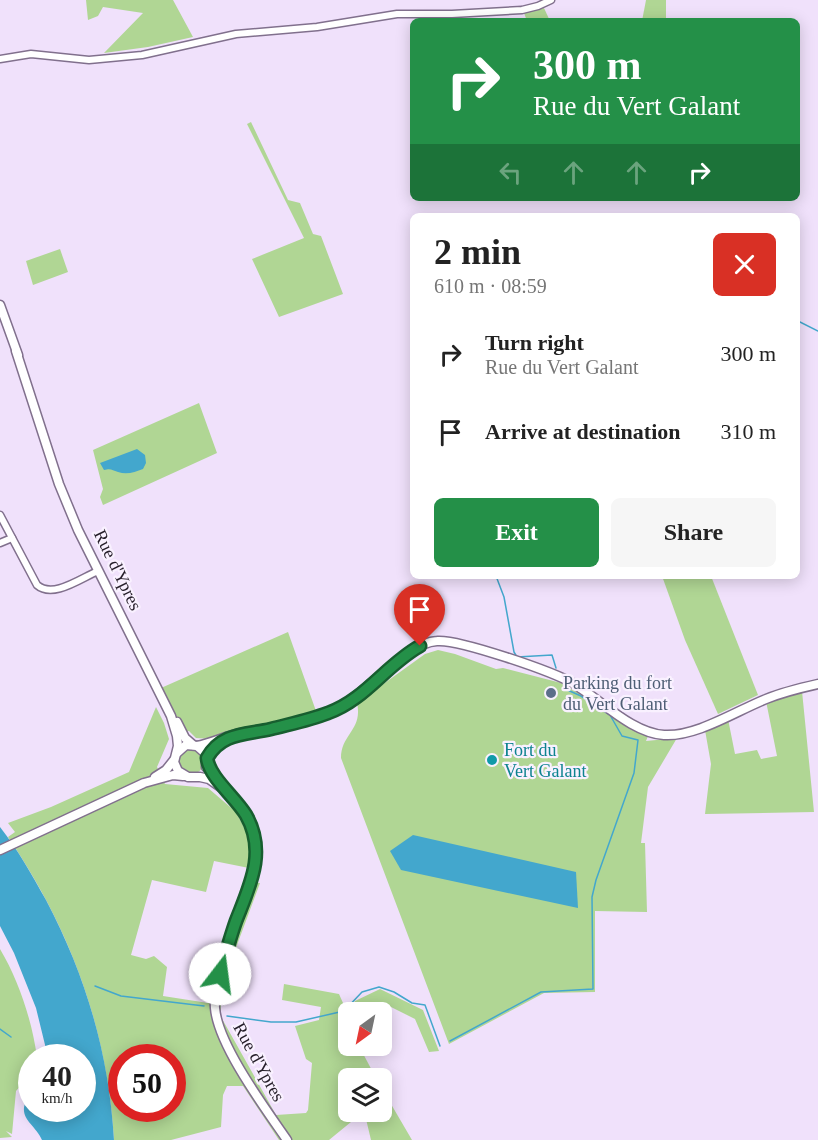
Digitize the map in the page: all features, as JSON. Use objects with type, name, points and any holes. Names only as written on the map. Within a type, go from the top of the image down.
[{"type":"main road","name":"Rue d'Ypres","points":[[0,305],[30,383],[60,488],[175,728],[178,742],[175,757]]},
{"type":"main road","name":"Rue d'Ypres","points":[[74,519],[92,548],[120,606],[131,636]]},
{"type":"main road","points":[[0,850],[144,783],[166,770],[182,747],[271,729],[334,711],[355,699],[416,648],[434,641],[457,643],[564,679],[639,728],[655,734],[668,735],[692,731],[774,696],[818,684]]},
{"type":"main road","name":"Rue d'Ypres","points":[[164,702],[184,736],[195,745]]},
{"type":"main road","points":[[144,783],[172,775],[195,777],[203,773],[215,747],[232,736]]},
{"type":"main road","points":[[195,745],[203,750],[208,760]]},
{"type":"main road","points":[[175,757],[176,769],[183,776]]},
{"type":"main road","name":"Rue d'Ypres","points":[[208,760],[241,807],[250,823],[256,843],[256,862],[252,884],[225,953],[216,992],[215,1011],[221,1031],[239,1067],[287,1140]]},
{"type":"main road","name":"Rue d'Ypres","points":[[195,777],[209,780],[229,793]]},
{"type":"street","points":[[0,59],[30,54],[89,60],[136,56],[230,35],[324,26],[396,14],[462,14],[522,10],[551,0]]},
{"type":"street","points":[[0,515],[37,585],[42,589],[53,591],[98,571]]},
{"type":"street","points":[[0,543],[12,538]]},
{"type":"green space","points":[[86,0],[173,0],[193,37],[148,47],[104,53],[143,13],[103,7],[98,16],[88,20]]},
{"type":"green space","points":[[646,0],[666,0],[666,18],[643,18]]},
{"type":"green space","points":[[544,8],[549,18],[526,18],[524,13]]},
{"type":"green space","points":[[251,122],[288,200],[300,203],[313,234],[321,236],[343,294],[279,317],[252,259],[304,238],[247,124]]},
{"type":"green space","points":[[60,249],[68,272],[33,285],[26,261]]},
{"type":"green space","points":[[199,403],[217,453],[103,505],[100,497],[103,489],[93,450]]},
{"type":"green space","points":[[663,579],[712,579],[758,695],[718,714],[685,640]]},
{"type":"green space","points":[[288,632],[316,711],[273,723],[240,728],[211,739],[196,738],[189,731],[184,732],[161,688]]},
{"type":"green space","points":[[438,650],[496,669],[503,668],[569,685],[648,736],[646,741],[677,738],[648,787],[641,843],[645,843],[647,912],[595,911],[595,992],[544,993],[449,1044],[341,758],[344,743],[357,720],[357,703],[425,654]]},
{"type":"green space","points":[[802,691],[814,812],[705,814],[711,764],[705,730],[728,719],[735,754],[757,750],[761,759],[777,756],[766,701]]},
{"type":"green space","points":[[156,707],[169,739],[157,767],[165,784],[208,788],[236,812],[247,833],[250,848],[249,868],[214,861],[206,892],[152,880],[131,955],[146,959],[154,956],[167,967],[163,996],[208,1003],[218,957],[240,897],[247,882],[260,883],[227,972],[221,993],[221,1017],[276,1115],[306,1113],[312,1063],[306,1059],[295,1026],[319,1020],[321,1007],[282,1000],[284,984],[339,994],[343,1002],[338,1002],[338,1056],[364,1056],[371,1068],[338,1068],[338,1122],[351,1122],[329,1140],[279,1140],[243,1086],[227,1086],[223,1095],[221,1127],[171,1140],[114,1140],[112,1122],[186,1122],[186,1044],[108,1044],[108,1087],[94,1019],[82,981],[50,908],[8,837],[15,832],[8,823],[51,807],[129,772]]},
{"type":"green space","points":[[191,748],[200,752],[204,761],[200,770],[191,774],[182,770],[178,761],[182,752]]},
{"type":"green space","points":[[0,949],[24,1002],[35,1044],[18,1044],[18,1089],[12,1134],[6,1131],[12,1137],[0,1138]]},
{"type":"green space","points":[[380,989],[423,1010],[439,1051],[429,1052],[415,1019],[392,1008],[392,1002],[354,1002]]},
{"type":"green space","points":[[392,1106],[412,1140],[371,1140],[367,1122],[392,1122]]},
{"type":"water","points":[[137,449],[145,455],[146,463],[143,469],[121,473],[110,469],[104,470],[100,463]]},
{"type":"water","points":[[0,827],[46,900],[73,957],[84,987],[101,1046],[108,1085],[108,1122],[112,1122],[114,1140],[42,1140],[29,1122],[96,1122],[96,1044],[45,1044],[36,1008],[14,953],[0,926]]},
{"type":"water","points":[[413,835],[576,872],[578,908],[401,870],[390,851]]},
{"type":"waterway","points":[[800,322],[818,331]]},
{"type":"waterway","points":[[497,579],[504,597],[514,652],[517,657],[552,655],[556,668]]},
{"type":"waterway","points":[[450,1041],[541,992],[593,989],[592,897],[634,773],[638,740],[622,736],[610,715],[581,696],[563,688]]},
{"type":"waterway","points":[[95,986],[121,996],[204,1006]]},
{"type":"waterway","points":[[227,1016],[271,1022],[296,1022],[344,1011],[362,992],[379,987],[394,992],[412,1003],[425,1005],[440,1046]]},
{"type":"waterway","points":[[0,1029],[11,1037]]},
{"type":"place","name":"Parking du fort du Vert Galant","points":[[551,693]]},
{"type":"place","name":"Fort du Vert Galant","points":[[492,760]]},
{"type":"route","points":[[220,974],[235,924],[253,880],[256,853],[255,838],[250,823],[241,807],[210,769],[207,758],[210,753],[221,742],[232,736],[271,729],[338,709],[355,699],[420,646]]}]
